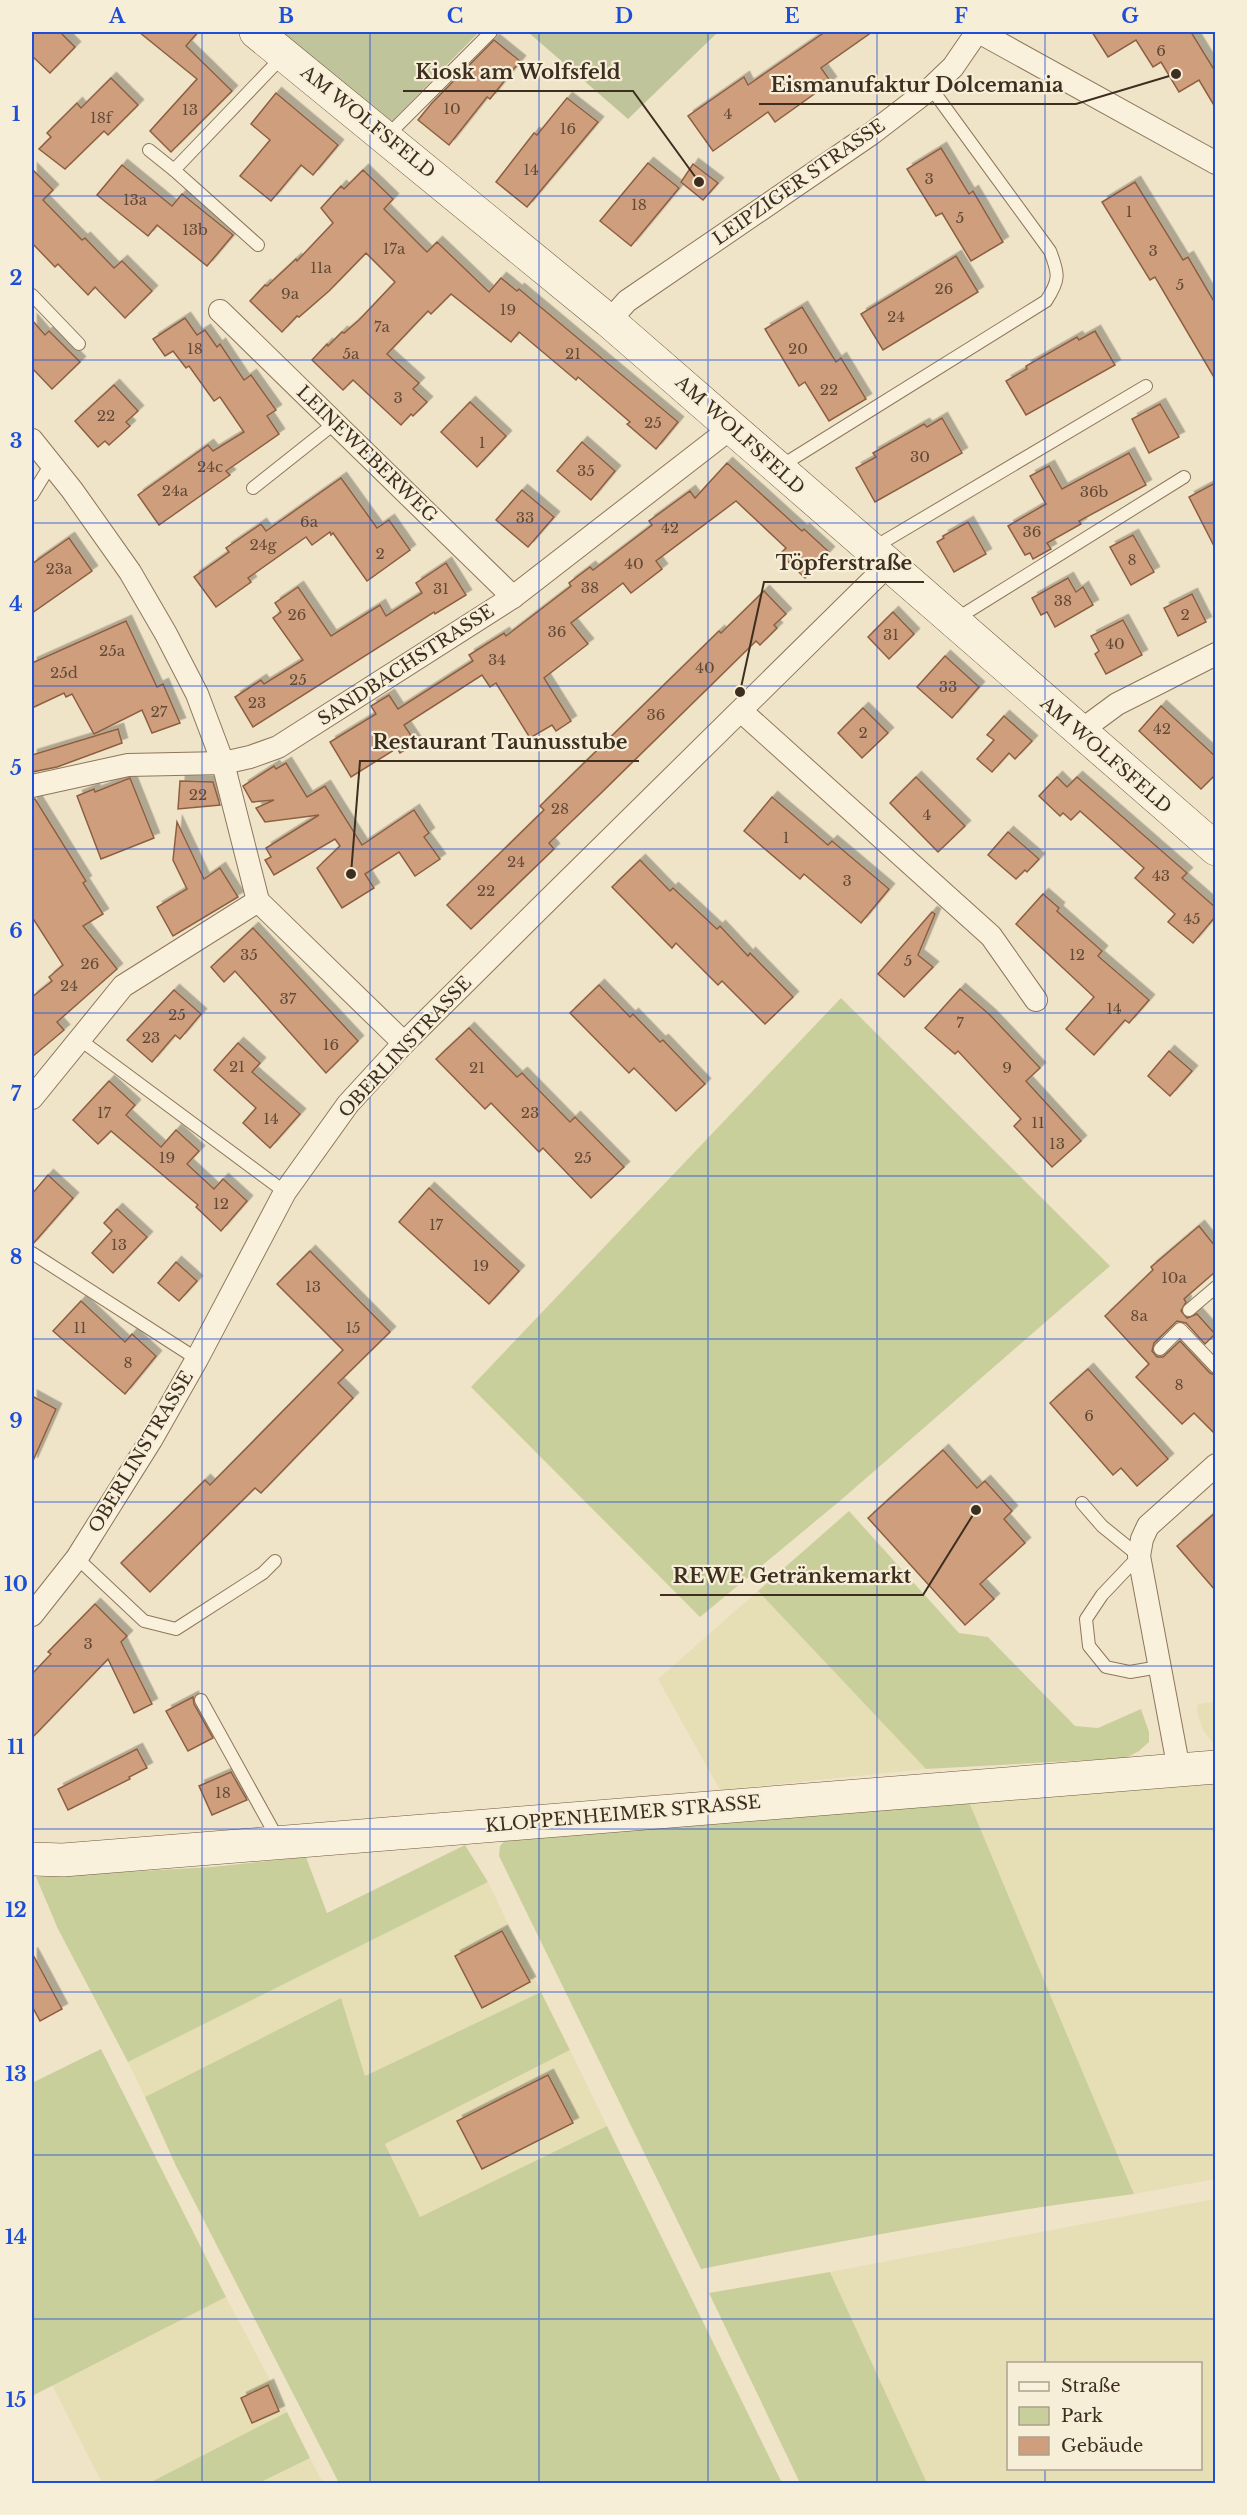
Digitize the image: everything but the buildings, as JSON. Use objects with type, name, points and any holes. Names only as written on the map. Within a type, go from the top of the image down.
[{"type":"street","name":"AM WOLFSFELD","points":[[256,32],[386,136],[609,321],[1215,849]]},
{"type":"street","name":"LEIPZIGER STRASSE","points":[[609,321],[627,301],[871,134],[931,88],[952,67],[978,32]]},
{"type":"street","points":[[978,32],[1215,163]]},
{"type":"street","name":"LEINEWEBERWEG","points":[[220,311],[513,597]]},
{"type":"street","name":"SANDBACHSTRASSE","points":[[32,786],[128,765],[224,763],[278,747],[513,597],[731,428]]},
{"type":"street","points":[[32,440],[126,566],[166,634],[197,694],[224,763],[258,901],[404,1043]]},
{"type":"street","name":"OBERLINSTRASSE","points":[[32,1616],[77,1558],[151,1440],[197,1359],[285,1192],[348,1104],[404,1043],[741,711],[879,557]]},
{"type":"street","points":[[1079,732],[1117,704],[1215,654]]},
{"type":"street","points":[[741,711],[991,936],[1036,1000]]},
{"type":"street","points":[[32,1098],[123,986],[258,901]]},
{"type":"street","points":[[1179,1770],[1139,1556],[1142,1539],[1148,1526],[1215,1465]]},
{"type":"street","name":"KLOPPENHEIMER STRASSE","points":[[32,1859],[63,1860],[1215,1767]]},
{"type":"lane","points":[[386,136],[491,32]]},
{"type":"lane","points":[[174,170],[285,54]]},
{"type":"lane","points":[[777,469],[1046,301],[1056,285],[1058,270],[1050,251],[931,88]]},
{"type":"lane","points":[[149,150],[258,245]]},
{"type":"lane","points":[[32,295],[79,344]]},
{"type":"lane","points":[[879,557],[1146,386]]},
{"type":"lane","points":[[253,488],[335,423]]},
{"type":"lane","points":[[32,495],[51,464]]},
{"type":"lane","points":[[952,621],[1184,477]]},
{"type":"lane","points":[[79,1039],[285,1192]]},
{"type":"lane","points":[[32,1253],[197,1359]]},
{"type":"lane","points":[[1190,1310],[1215,1287]]},
{"type":"lane","points":[[1160,1349],[1180,1329],[1215,1367]]},
{"type":"lane","points":[[1082,1503],[1102,1526],[1139,1556],[1102,1595],[1086,1619],[1089,1646],[1106,1667],[1130,1672],[1160,1667]]},
{"type":"lane","points":[[77,1558],[144,1621],[176,1629],[263,1573],[275,1561]]},
{"type":"lane","points":[[201,1700],[280,1842]]},
{"type":"shaded area","points":[[758,1591],[926,1769],[720,1790],[658,1679]]},
{"type":"shaded area","points":[[1216,1702],[1215,1746],[1203,1730],[1197,1712],[1198,1704]]},
{"type":"shaded area","points":[[1215,1779],[1215,2179],[1134,2194],[969,1802]]},
{"type":"shaded area","points":[[488,1882],[541,1992],[365,2076],[341,1999],[145,2097],[128,2062]]},
{"type":"shaded area","points":[[570,2050],[607,2126],[420,2218],[385,2144]]},
{"type":"shaded area","points":[[1215,2199],[1215,2483],[927,2483],[830,2272]]},
{"type":"shaded area","points":[[226,2297],[287,2412],[149,2483],[102,2483],[52,2385]]},
{"type":"shaded area","points":[[310,2458],[323,2483],[259,2483]]},
{"type":"green space","points":[[279,32],[479,32],[391,122]]},
{"type":"green space","points":[[528,32],[718,32],[628,119]]},
{"type":"green space","points":[[841,998],[1110,1266],[841,1500],[700,1617],[471,1387]]},
{"type":"green space","points":[[849,1511],[959,1633],[988,1637],[1075,1726],[1098,1728],[1141,1709],[1149,1732],[1149,1742],[1126,1758],[926,1769],[758,1591]]},
{"type":"green space","points":[[969,1802],[1134,2194],[917,2228],[701,2269],[499,1856],[500,1846],[508,1837]]},
{"type":"green space","points":[[465,1845],[488,1882],[128,2062],[58,1929],[36,1877],[212,1867],[306,1857],[327,1913]]},
{"type":"green space","points":[[541,1992],[570,2050],[385,2144],[420,2217],[607,2126],[782,2483],[339,2483],[176,2166],[145,2097],[341,1998],[365,2076]]},
{"type":"green space","points":[[101,2049],[226,2297],[32,2396],[32,2083]]},
{"type":"green space","points":[[830,2272],[927,2483],[800,2483],[709,2293]]},
{"type":"green space","points":[[287,2412],[310,2458],[259,2483],[149,2483]]},
{"type":"place","name":"Eismanufaktur Dolcemania","points":[[1176,74]]},
{"type":"place","name":"Kiosk am Wolfsfeld","points":[[699,182]]},
{"type":"place","name":"Töpferstraße","points":[[740,692]]},
{"type":"place","name":"Restaurant Taunusstube","points":[[351,874]]},
{"type":"place","name":"REWE Getränkemarkt","points":[[976,1510]]}]
